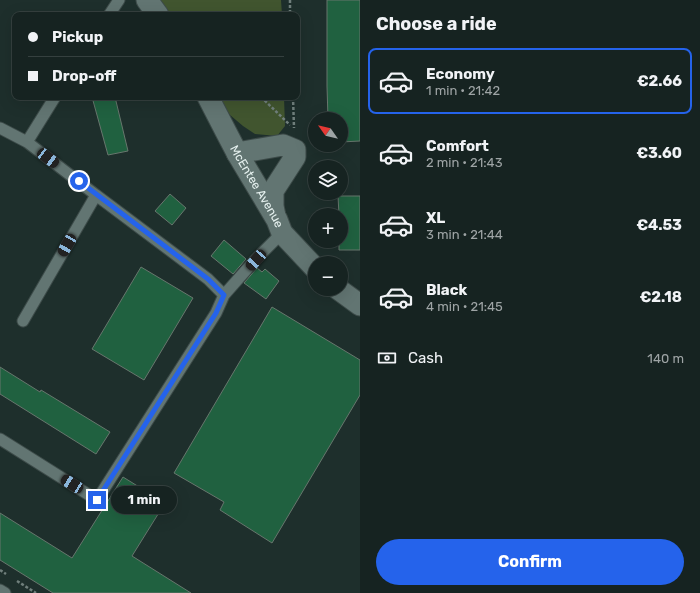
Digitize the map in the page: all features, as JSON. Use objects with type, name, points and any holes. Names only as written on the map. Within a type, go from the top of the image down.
[{"type":"street","points":[[147,0],[156,12]]},
{"type":"street","name":"McEntee Avenue","points":[[209,100],[224,130],[280,226],[308,260]]},
{"type":"street","points":[[237,153],[283,146],[295,150],[295,157],[273,191],[273,206],[280,226]]},
{"type":"street","points":[[348,296],[360,305]]},
{"type":"lane","points":[[111,12],[119,0]]},
{"type":"lane","points":[[27,142],[53,100]]},
{"type":"lane","points":[[0,128],[27,142],[208,279],[224,295]]},
{"type":"lane","points":[[23,321],[96,194]]},
{"type":"lane","points":[[0,439],[97,500],[216,313],[224,295],[256,260],[280,226]]},
{"type":"lane","points":[[0,590],[5,593]]},
{"type":"path","points":[[290,0],[290,12]]},
{"type":"path","points":[[264,100],[294,129],[293,100]]},
{"type":"green space","points":[[157,0],[281,0],[282,12],[167,12]]},
{"type":"green space","points":[[220,100],[284,100],[285,126],[277,136],[255,134],[230,115]]},
{"type":"building","points":[[327,0],[360,0],[360,141],[348,142],[348,112],[328,112]]},
{"type":"building","points":[[93,100],[116,100],[128,151],[108,155]]},
{"type":"building","points":[[170,194],[186,208],[172,225],[155,211]]},
{"type":"building","points":[[348,196],[360,196],[360,250],[339,250],[339,248],[348,248],[348,208],[339,208],[338,200],[348,200]]},
{"type":"building","points":[[224,240],[246,259],[233,274],[211,256]]},
{"type":"building","points":[[141,267],[193,298],[144,380],[92,349]]},
{"type":"building","points":[[257,268],[262,272],[265,269],[279,281],[266,299],[244,283]]},
{"type":"building","points":[[272,307],[360,360],[360,395],[272,543],[220,510],[224,502],[174,473]]},
{"type":"building","points":[[0,367],[110,432],[96,454],[0,394]]},
{"type":"building","points":[[123,477],[165,503],[132,556],[191,593],[53,593],[0,560],[0,513],[72,558]]},
{"type":"route","points":[[79,181],[208,279],[224,295],[216,313],[97,500]]}]
